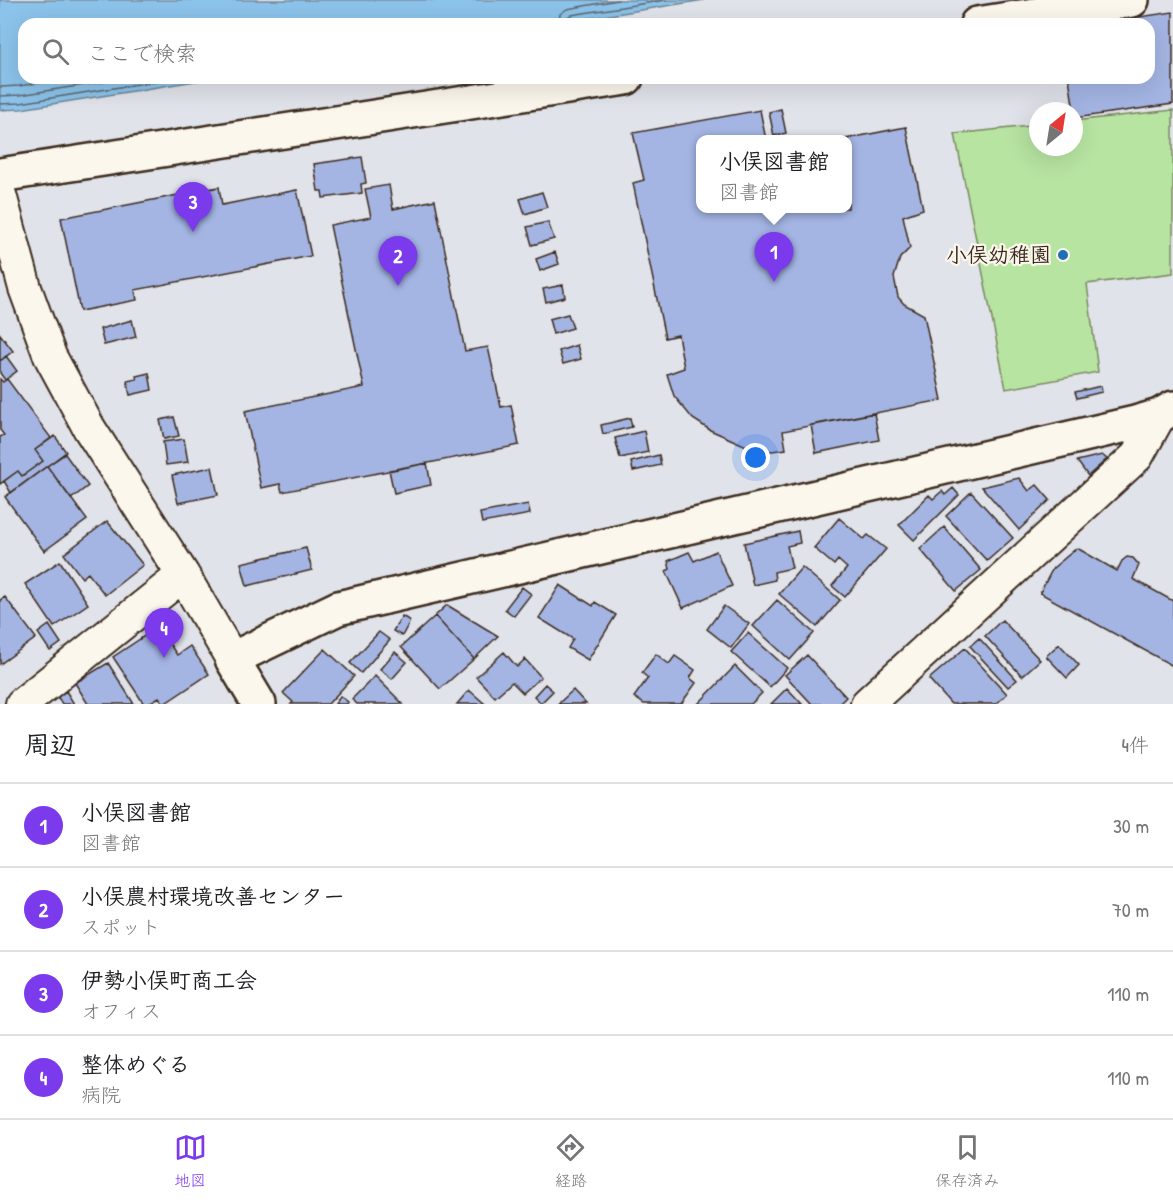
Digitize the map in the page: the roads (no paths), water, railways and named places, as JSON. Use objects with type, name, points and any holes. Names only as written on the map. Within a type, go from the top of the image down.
[{"type":"street","points":[[1016,18],[1132,0]]},
{"type":"street","points":[[0,175],[587,84]]},
{"type":"street","points":[[0,195],[5,234],[50,356],[90,428],[183,575],[259,704]]},
{"type":"street","points":[[232,659],[338,609],[1166,412]]},
{"type":"street","points":[[867,704],[1137,456],[1166,412]]},
{"type":"street","points":[[22,704],[183,575]]},
{"type":"water","points":[[0,0],[704,0],[591,18],[18,18],[18,84],[177,84],[21,109],[0,110]]},
{"type":"place","name":"伊勢小俣町商工会","points":[[193,232]]},
{"type":"place","name":"小俣幼稚園","points":[[1063,255]]},
{"type":"place","name":"小俣図書館","points":[[774,282]]},
{"type":"place","name":"小俣農村環境改善センター","points":[[398,286]]},
{"type":"place","name":"整体めぐる","points":[[164,658]]}]
